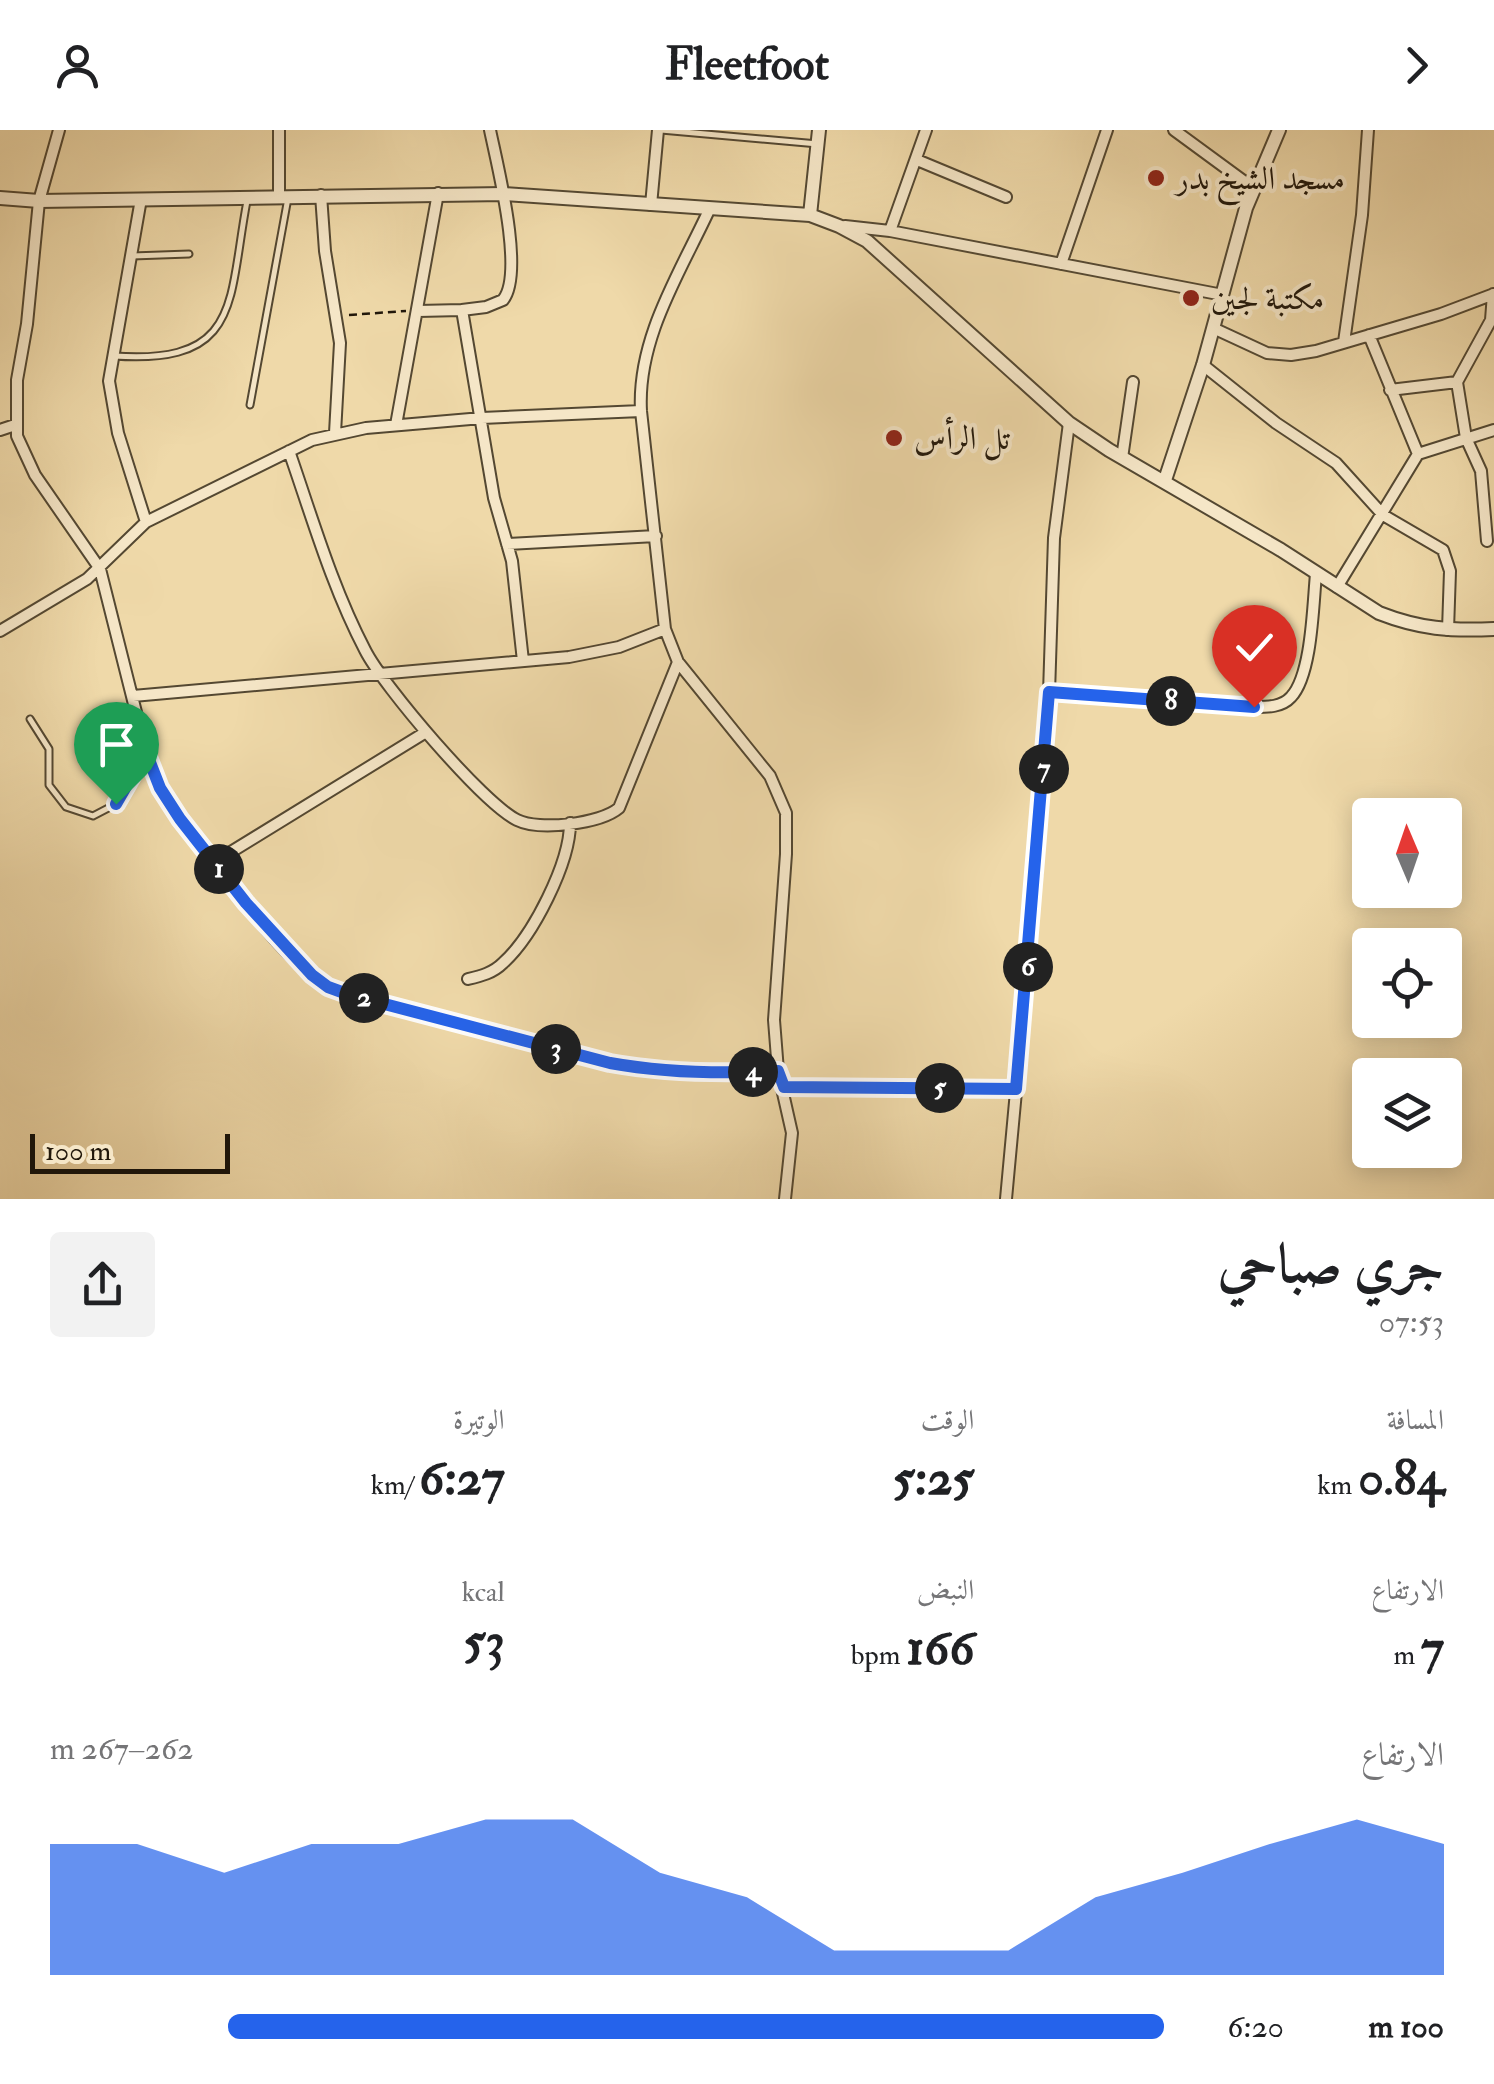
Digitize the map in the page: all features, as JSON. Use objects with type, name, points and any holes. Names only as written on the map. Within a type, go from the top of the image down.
[{"type":"street","points":[[59,130],[40,201],[17,380],[15,425],[35,475],[100,570],[146,752],[160,788],[214,863],[291,956],[328,987],[610,1063],[692,1074],[778,1071]]},
{"type":"street","points":[[279,130],[284,196]]},
{"type":"street","points":[[418,310],[486,307],[508,296],[510,262],[504,194],[490,130]]},
{"type":"street","points":[[651,205],[660,130]]},
{"type":"street","points":[[890,231],[926,130]]},
{"type":"street","points":[[1060,264],[1107,130]]},
{"type":"street","points":[[1174,130],[1253,188]]},
{"type":"street","points":[[1165,480],[1203,365],[1253,188],[1279,130]]},
{"type":"street","points":[[1344,342],[1362,215],[1368,130]]},
{"type":"street","points":[[810,215],[818,137]]},
{"type":"street","points":[[917,160],[1006,197]]},
{"type":"street","points":[[396,426],[438,193]]},
{"type":"street","points":[[0,198],[40,201],[504,194],[810,215],[839,226],[878,250],[1068,423],[1122,458],[1165,480],[1379,613],[1411,626],[1494,629]]},
{"type":"street","points":[[321,195],[341,363],[335,433]]},
{"type":"street","points":[[141,200],[108,381],[146,522]]},
{"type":"street","points":[[710,208],[654,327],[639,386],[665,630],[678,662],[770,776],[786,813],[774,986],[778,1071],[792,1133],[785,1199]]},
{"type":"street","points":[[839,226],[890,231],[1222,295]]},
{"type":"street","points":[[1213,328],[1275,355],[1316,352],[1494,294],[1491,320],[1457,382],[1466,438],[1480,467],[1490,517],[1487,541]]},
{"type":"street","points":[[462,310],[494,498],[508,544],[523,661]]},
{"type":"street","points":[[1370,335],[1418,454]]},
{"type":"street","points":[[1203,365],[1336,463],[1383,515],[1448,556],[1448,630]]},
{"type":"street","points":[[1122,458],[1133,382]]},
{"type":"street","points":[[1390,390],[1457,382]]},
{"type":"street","points":[[0,630],[100,570],[146,522],[289,450],[335,433],[482,418],[641,411]]},
{"type":"street","points":[[1006,1199],[1049,692],[1054,538],[1068,423]]},
{"type":"street","points":[[0,430],[15,425]]},
{"type":"street","points":[[1337,587],[1418,454],[1494,430]]},
{"type":"street","points":[[289,450],[323,551],[378,673],[426,732],[518,821],[596,821],[619,808],[678,662]]},
{"type":"street","points":[[508,544],[656,536]]},
{"type":"street","points":[[1049,692],[1254,707],[1282,703],[1296,690],[1304,672],[1316,574]]},
{"type":"street","points":[[133,696],[594,654],[665,630]]},
{"type":"street","points":[[214,863],[426,732]]},
{"type":"street","points":[[468,979],[487,974],[512,954],[564,866],[570,823]]},
{"type":"street","points":[[784,1087],[1016,1089]]},
{"type":"lane","points":[[660,130],[818,137]]},
{"type":"lane","points":[[111,356],[182,354],[213,335],[225,314],[248,196]]},
{"type":"lane","points":[[250,405],[284,196]]},
{"type":"lane","points":[[130,256],[189,254]]},
{"type":"lane","points":[[30,719],[49,749],[48,785],[66,807],[93,816],[116,804],[146,752]]},
{"type":"path","points":[[336,316],[418,310]]},
{"type":"place","name":"مسجد الشيخ بدر","points":[[1156,178]]},
{"type":"place","name":"مكتبة لجين","points":[[1191,298]]},
{"type":"place","name":"تل الرأس","points":[[894,438]]},
{"type":"route","points":[[116,804],[146,752],[160,788],[180,819],[246,903],[312,975],[328,987],[350,995],[649,1070],[692,1074],[778,1071],[784,1087],[1016,1089],[1049,692],[1254,707]]}]
